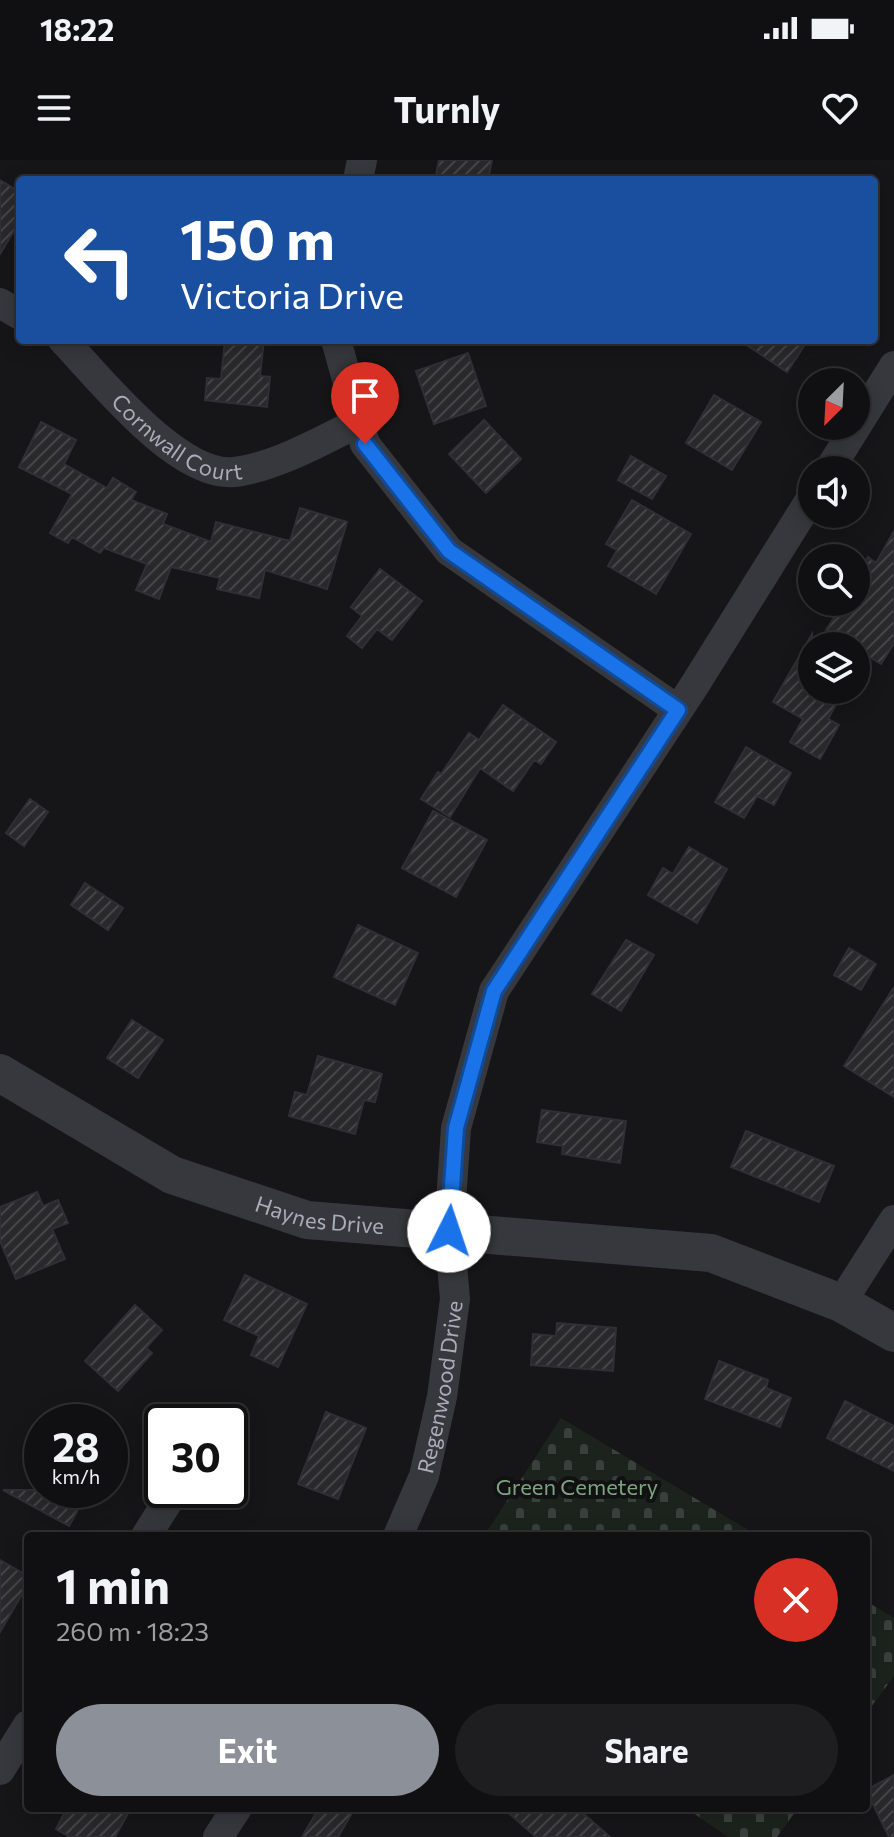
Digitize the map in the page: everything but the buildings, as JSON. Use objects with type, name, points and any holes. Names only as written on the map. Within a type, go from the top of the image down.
[{"type":"street","name":"Cornwall Court","points":[[67,344],[147,429],[188,461],[215,471],[233,473],[285,458],[359,422]]},
{"type":"street","points":[[337,344],[365,444],[449,551],[678,710]]},
{"type":"street","points":[[838,456],[894,366]]},
{"type":"street","name":"Regenwood Drive","points":[[400,1532],[424,1476],[442,1397],[455,1299],[449,1231],[456,1128],[494,991],[678,710],[798,519]]},
{"type":"street","name":"Haynes Drive","points":[[0,1073],[172,1175],[307,1220],[711,1253],[841,1303],[894,1333]]},
{"type":"street","points":[[841,1303],[894,1220]]},
{"type":"street","points":[[149,1532],[164,1508]]},
{"type":"street","points":[[0,1770],[24,1731]]},
{"type":"street","points":[[218,1837],[234,1812]]},
{"type":"green space","name":"Green Cemetery","points":[[561,1418],[751,1532],[487,1532]]},
{"type":"green space","points":[[870,1603],[894,1618],[894,1676],[870,1709]]},
{"type":"green space","points":[[692,1812],[795,1812],[777,1837],[728,1837]]},
{"type":"route","points":[[365,444],[449,551],[678,710],[494,991],[456,1128],[449,1231]]}]
